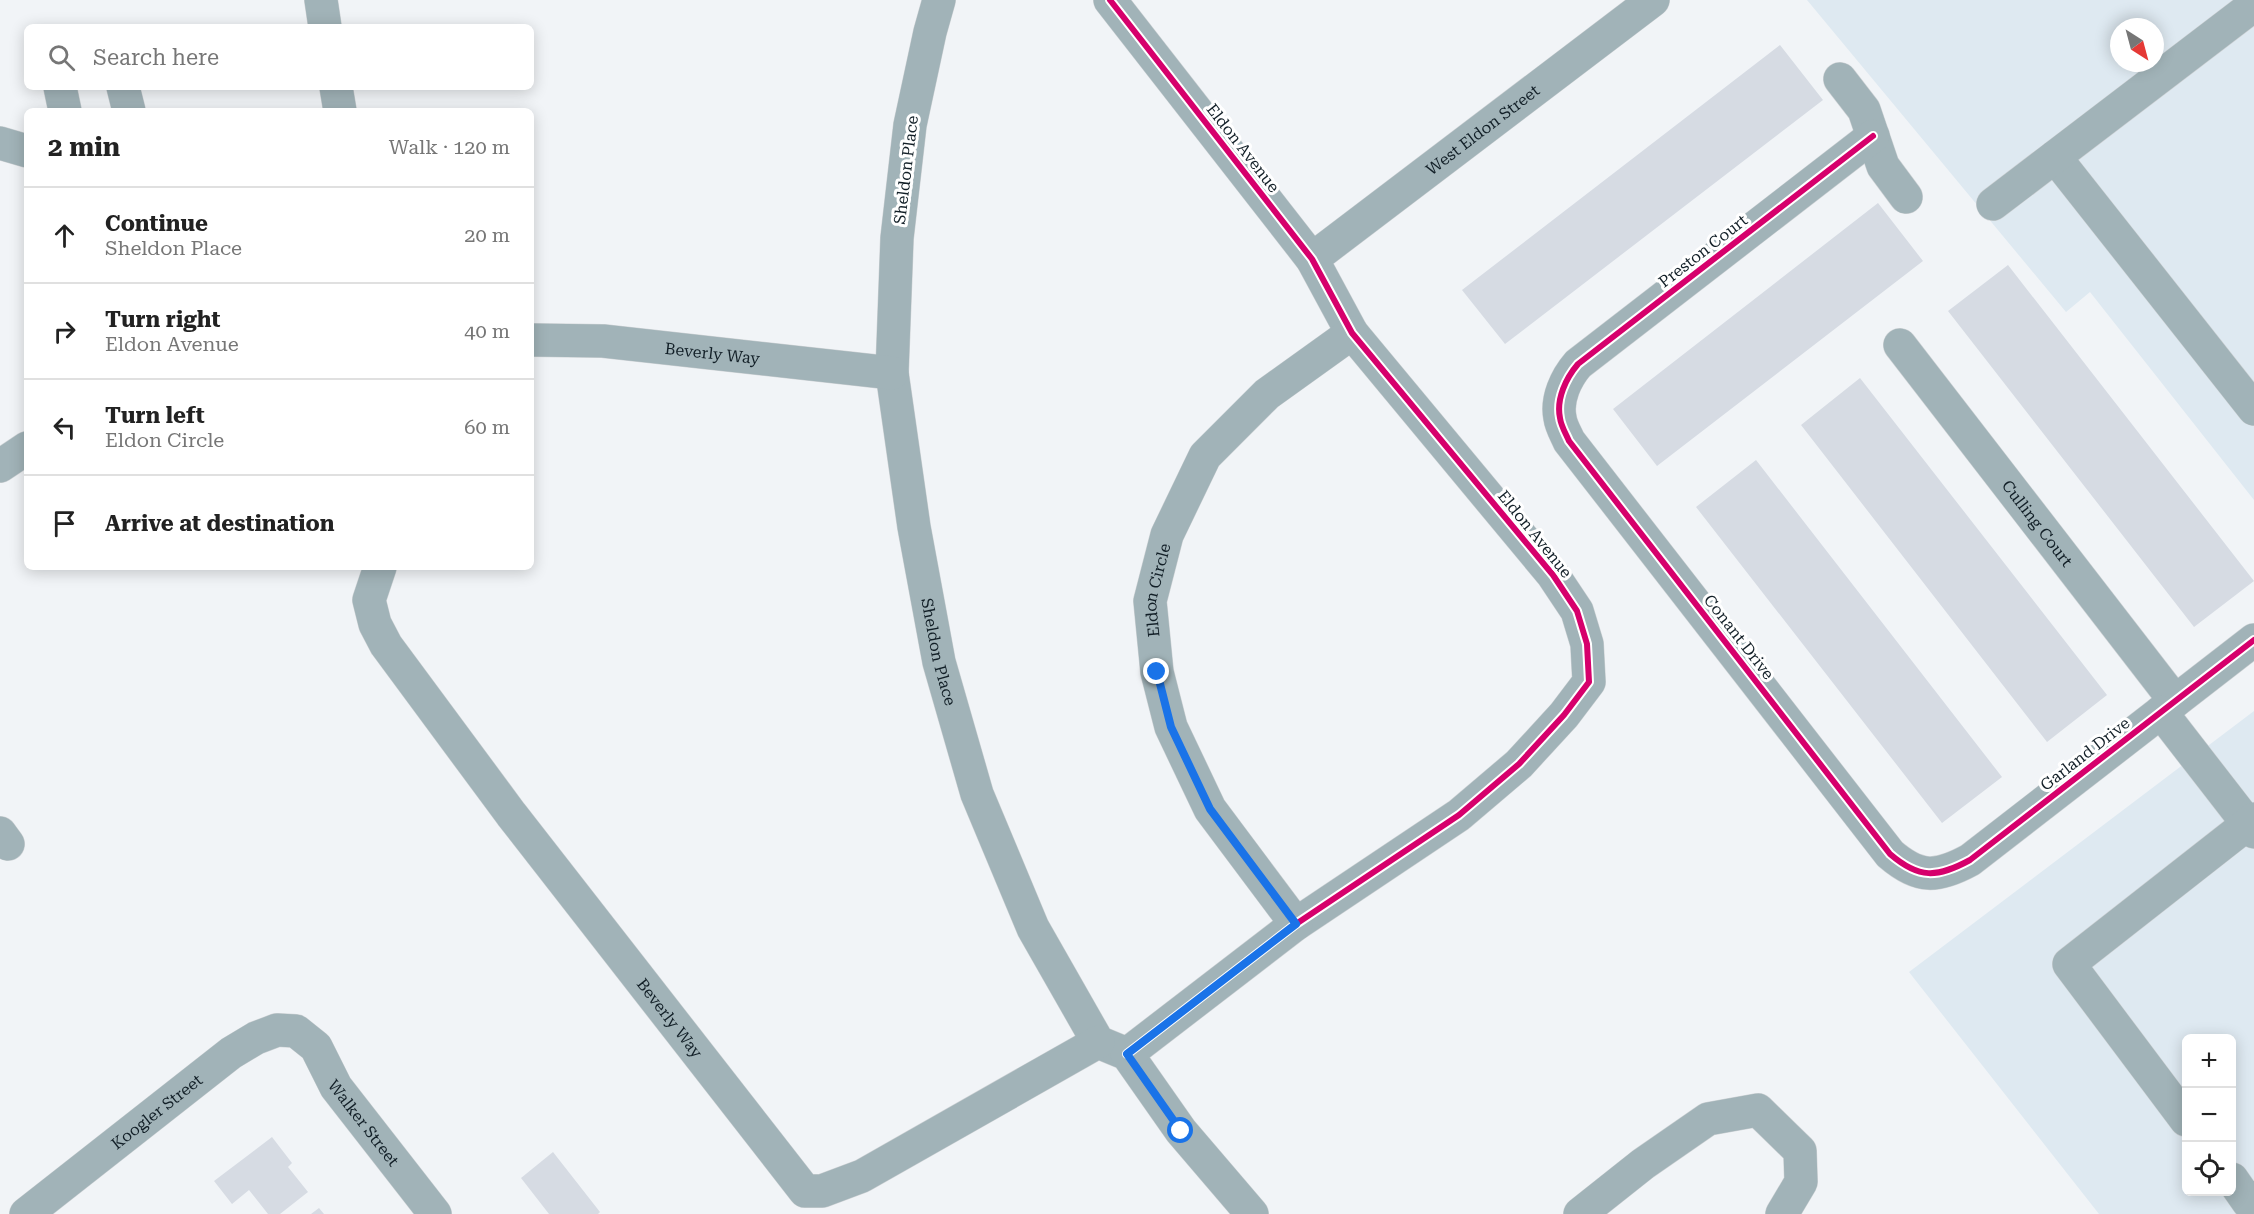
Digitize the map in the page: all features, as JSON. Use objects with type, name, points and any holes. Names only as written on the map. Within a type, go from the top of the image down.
[{"type":"street","points":[[321,0],[325,24]]},
{"type":"street","name":"Sheldon Place","points":[[939,0],[910,125],[897,238],[892,373],[914,527],[939,662],[977,794],[1033,927],[1113,1048],[1252,1214]]},
{"type":"street","name":"Eldon Avenue","points":[[1110,0],[1312,259],[1352,333],[1553,574],[1577,611],[1587,644],[1589,681],[1564,715],[1519,764],[1459,815],[1113,1048]]},
{"type":"street","name":"West Eldon Street","points":[[1312,259],[1653,0]]},
{"type":"street","points":[[1993,204],[2254,5]]},
{"type":"street","points":[[1840,79],[1864,110],[1883,166],[1906,197]]},
{"type":"street","points":[[61,90],[64,108]]},
{"type":"street","points":[[124,90],[128,108]]},
{"type":"street","points":[[336,90],[340,108]]},
{"type":"street","name":"Preston Court","points":[[1561,396],[1568,376],[1578,364],[1873,136]]},
{"type":"street","points":[[0,143],[24,150]]},
{"type":"street","points":[[2055,157],[2254,409]]},
{"type":"street","name":"Eldon Circle","points":[[1296,924],[1210,809],[1171,727],[1157,672],[1150,601],[1167,535],[1205,456],[1267,394],[1352,333]]},
{"type":"street","name":"Beverly Way","points":[[534,340],[603,341],[892,373]]},
{"type":"street","name":"Culling Court","points":[[1900,345],[2168,706],[2252,825]]},
{"type":"street","name":"Conant Drive","points":[[1561,396],[1560,417],[1569,441],[1890,854],[1904,866],[1926,875]]},
{"type":"street","points":[[0,466],[24,450]]},
{"type":"street","name":"Beverly Way","points":[[379,570],[369,600],[375,624],[386,645],[512,814],[805,1191],[822,1191],[862,1176],[1113,1048]]},
{"type":"street","name":"Garland Drive","points":[[1926,875],[1950,871],[1970,860],[2254,640]]},
{"type":"street","points":[[2182,1113],[2069,964],[2252,825]]},
{"type":"street","name":"Koogler Street","points":[[27,1214],[231,1053],[256,1038],[277,1030],[296,1031]]},
{"type":"street","name":"Walker Street","points":[[296,1031],[316,1047],[336,1087],[435,1214]]},
{"type":"street","points":[[1580,1214],[1643,1164],[1708,1119],[1758,1110],[1800,1151],[1801,1182],[1782,1214]]},
{"type":"street","points":[[2236,1185],[2248,1202],[2254,1198]]},
{"type":"shaded area","points":[[1807,0],[2254,0],[2254,500],[2090,292],[2066,312]]},
{"type":"shaded area","points":[[2254,711],[2254,1214],[2099,1214],[1909,972]]},
{"type":"building","points":[[1780,45],[1823,100],[1505,344],[1462,290]]},
{"type":"building","points":[[1878,203],[1923,261],[1657,466],[1613,409]]},
{"type":"building","points":[[2008,265],[2254,581],[2194,627],[1948,311]]},
{"type":"building","points":[[1860,378],[2107,695],[2047,742],[1801,425]]},
{"type":"building","points":[[1756,460],[2002,777],[1942,823],[1696,507]]},
{"type":"building","points":[[272,1137],[292,1163],[288,1167],[308,1192],[280,1214],[268,1214],[249,1190],[232,1204],[214,1181]]},
{"type":"building","points":[[553,1152],[600,1212],[598,1214],[549,1214],[521,1178]]},
{"type":"building","points":[[319,1208],[324,1214],[311,1214]]},
{"type":"cycle path","points":[[1110,0],[1312,259],[1352,333],[1553,575],[1577,611],[1587,644],[1589,682],[1564,715],[1519,764],[1459,815],[1296,924],[1127,1054]]},
{"type":"cycle path","points":[[1873,136],[1578,364],[1566,382],[1559,404],[1562,427],[1569,441],[1890,854],[1919,872],[1938,873],[1970,860],[2254,640]]},
{"type":"route","points":[[1157,672],[1171,727],[1210,809],[1296,924],[1127,1054],[1181,1131]]}]
